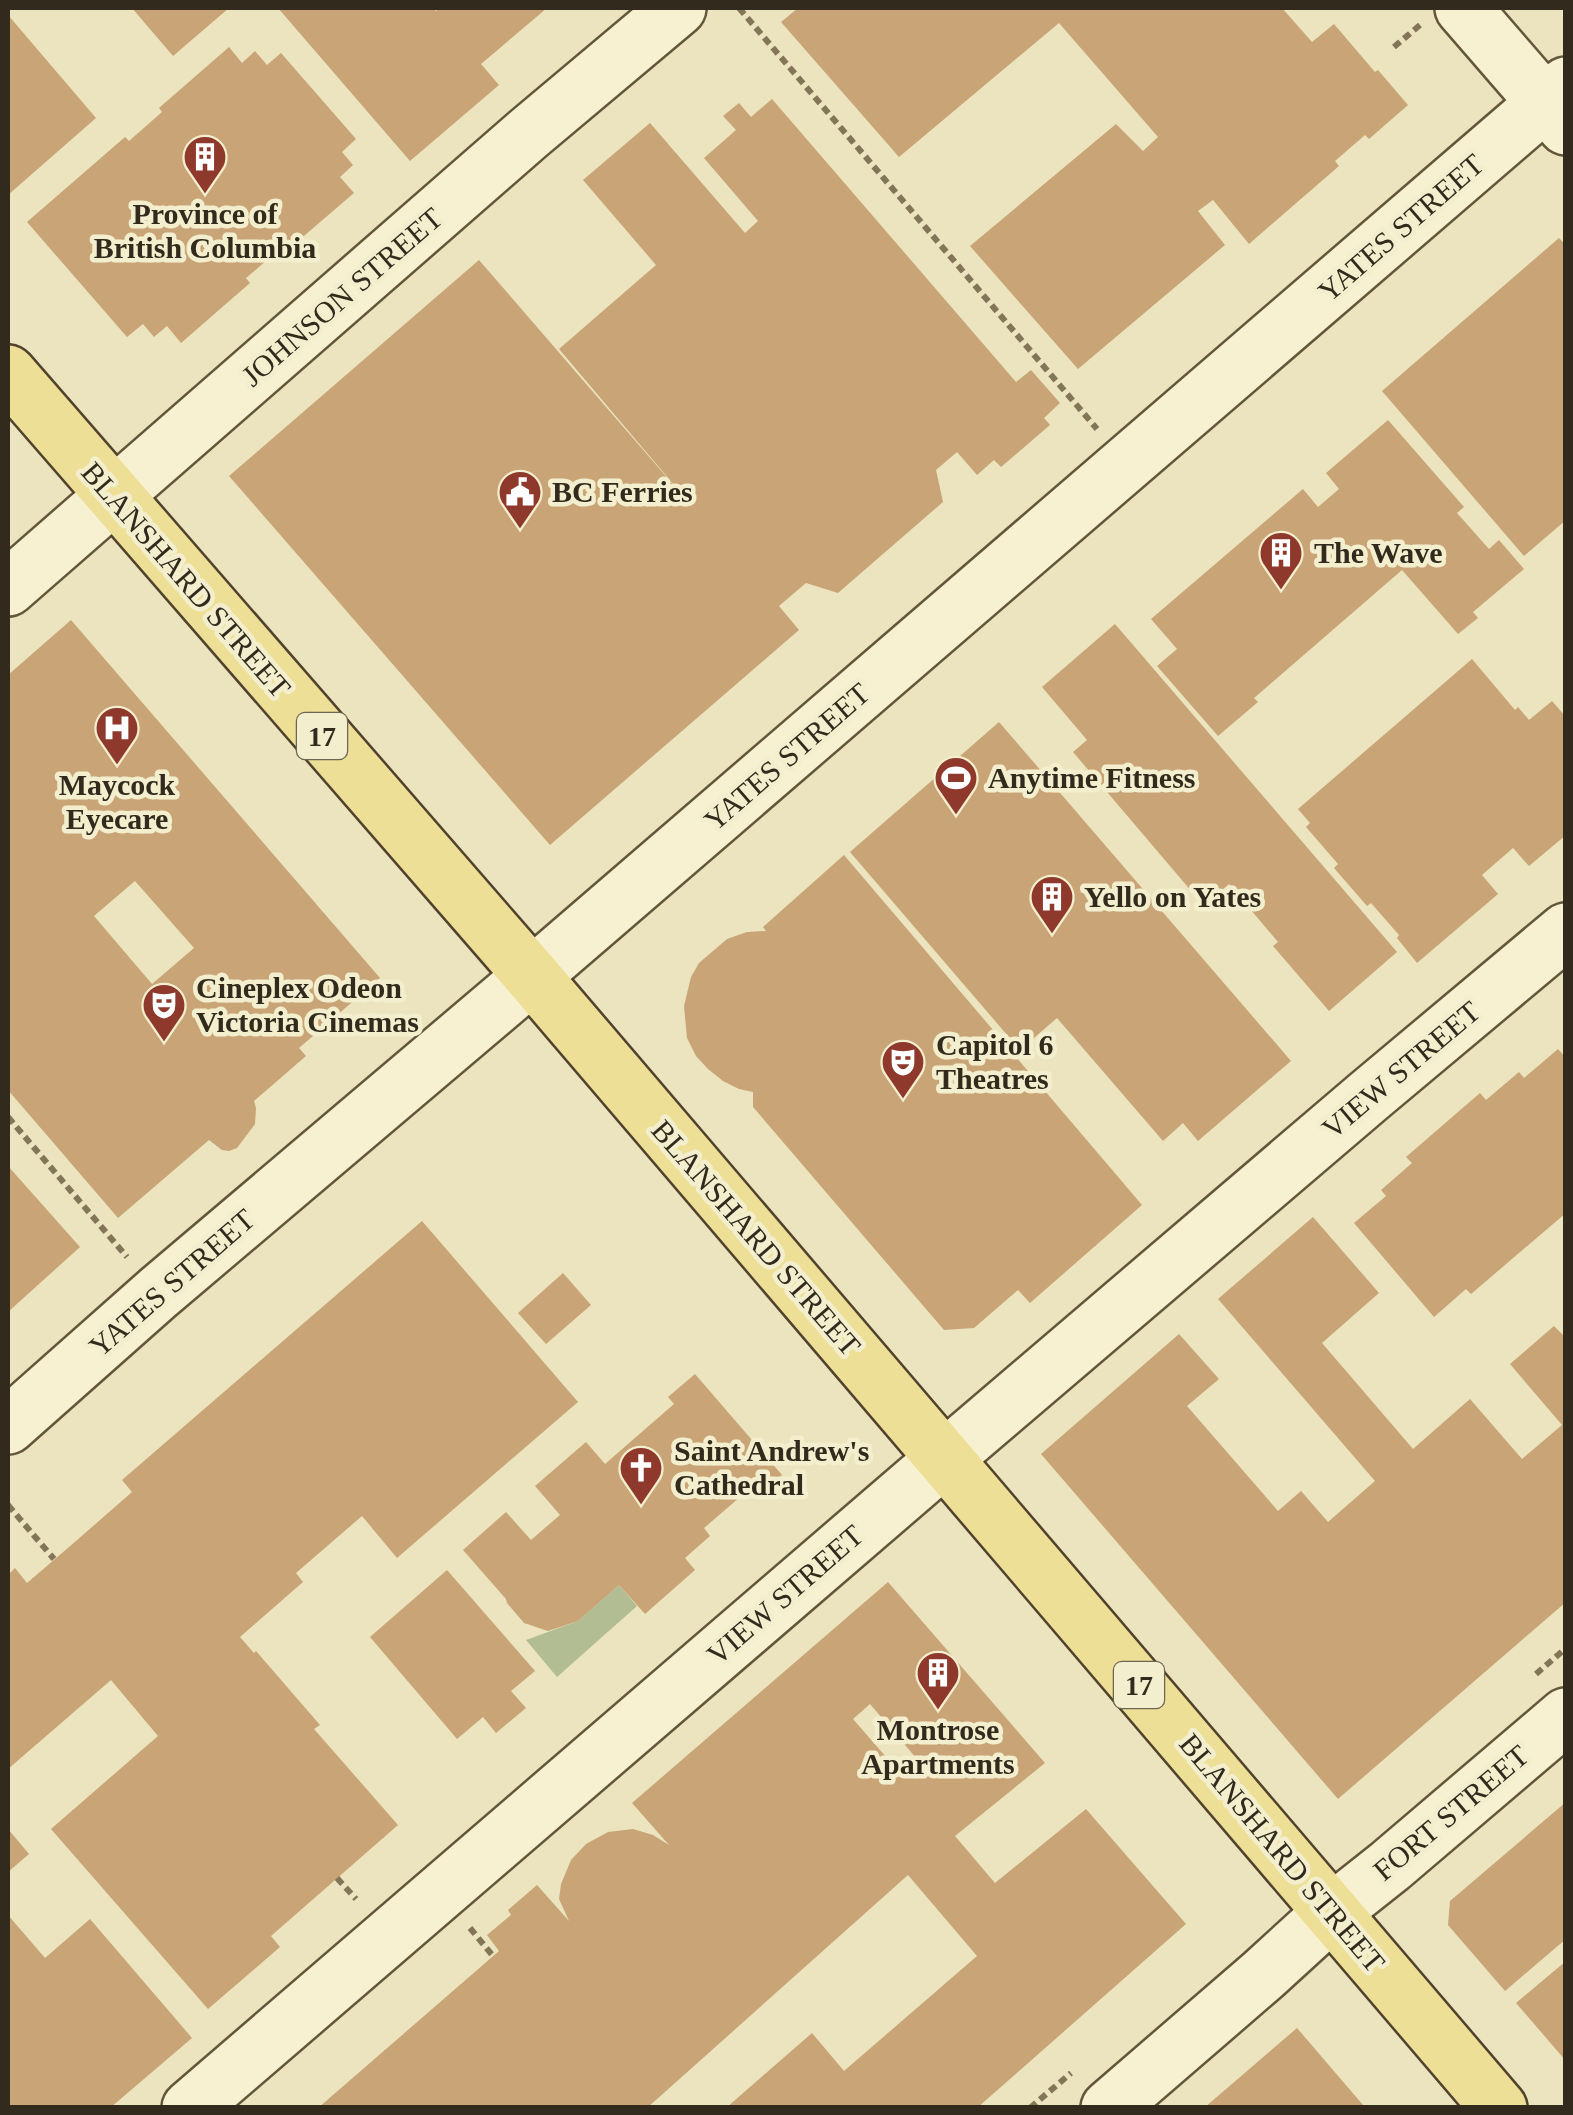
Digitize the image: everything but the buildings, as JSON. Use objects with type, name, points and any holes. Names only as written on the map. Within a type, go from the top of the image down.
[{"type":"main road","name":"JOHNSON STREET","points":[[8,588],[678,8]]},
{"type":"main road","points":[[1463,8],[1559,105]]},
{"type":"main road","name":"YATES STREET","points":[[8,1426],[1126,464],[1559,105]]},
{"type":"main road","name":"BLANSHARD STREET","points":[[8,373],[532,976],[1498,2108]]},
{"type":"main road","name":"VIEW STREET","points":[[190,2108],[945,1458],[1566,932]]},
{"type":"main road","name":"FORT STREET","points":[[1109,2108],[1332,1912],[1566,1716]]},
{"type":"path","points":[[740,8],[1126,464]]},
{"type":"path","points":[[8,1117],[158,1293]]},
{"type":"path","points":[[8,1505],[54,1559]]},
{"type":"path","points":[[337,1878],[356,1898]]},
{"type":"path","points":[[469,1926],[494,1956]]},
{"type":"green space","points":[[619,1585],[637,1606],[557,1677],[526,1640],[578,1621]]},
{"type":"place","name":"Province of British Columbia","points":[[205,195]]},
{"type":"place","name":"BC Ferries","points":[[520,530]]},
{"type":"place","name":"The Wave","points":[[1281,591]]},
{"type":"place","name":"Maycock Eyecare","points":[[117,766]]},
{"type":"place","name":"Anytime Fitness","points":[[956,816]]},
{"type":"place","name":"Yello on Yates","points":[[1052,935]]},
{"type":"place","name":"Cineplex Odeon Victoria Cinemas","points":[[164,1043]]},
{"type":"place","name":"Capitol 6 Theatres","points":[[903,1100]]},
{"type":"place","name":"Saint Andrew's Cathedral","points":[[641,1506]]},
{"type":"place","name":"Montrose Apartments","points":[[938,1711]]}]
